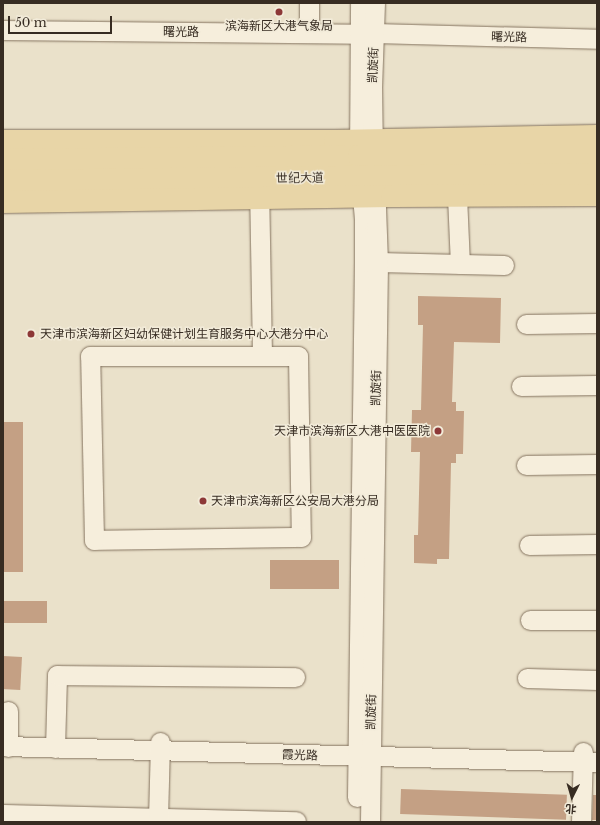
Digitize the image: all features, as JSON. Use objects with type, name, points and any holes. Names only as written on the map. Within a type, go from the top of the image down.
[{"type":"main road","points":[[3,202],[259,189],[367,167],[597,136]]},
{"type":"main road","points":[[3,141],[367,167],[457,196],[597,195]]},
{"type":"main road","name":"世纪大道","points":[[367,167],[597,156]]},
{"type":"main road","name":"世纪大道","points":[[3,160],[258,157],[367,167],[597,174]]},
{"type":"main road","name":"世纪大道","points":[[3,180],[259,189]]},
{"type":"street","points":[[309,3],[309,33]]},
{"type":"street","name":"凯旋街","points":[[360,3],[367,34],[367,167],[364,262],[364,752],[370,822]]},
{"type":"street","name":"凯旋街","points":[[367,34],[375,3]]},
{"type":"street","name":"曙光路","points":[[3,30],[309,33],[597,39]]},
{"type":"street","points":[[258,157],[262,356]]},
{"type":"street","name":"凯旋街","points":[[358,822],[364,752],[378,262],[367,167]]},
{"type":"street","points":[[457,196],[460,264]]},
{"type":"street","points":[[378,262],[504,265]]},
{"type":"street","points":[[526,324],[597,323]]},
{"type":"street","points":[[90,356],[262,356],[298,356],[301,537],[94,540],[90,356]]},
{"type":"street","points":[[521,386],[597,385]]},
{"type":"street","points":[[526,465],[597,464]]},
{"type":"street","points":[[529,545],[597,544]]},
{"type":"street","points":[[530,620],[597,620]]},
{"type":"street","points":[[55,744],[57,675],[295,677]]},
{"type":"street","points":[[527,678],[597,680]]},
{"type":"street","points":[[5,742],[8,711]]},
{"type":"street","name":"霞光路","points":[[5,742],[590,757]]},
{"type":"street","points":[[158,819],[160,746]]},
{"type":"street","points":[[581,822],[590,757]]},
{"type":"street","points":[[3,814],[158,819],[296,821]]},
{"type":"building","name":"天津市滨海新区大港中医医院","points":[[418,296],[501,298],[500,343],[454,342],[452,402],[456,402],[456,411],[464,411],[463,454],[456,454],[456,463],[451,463],[449,559],[437,559],[437,564],[414,563],[414,535],[418,535],[420,452],[411,452],[412,410],[421,410],[423,325],[418,325]]},
{"type":"building","points":[[3,422],[23,422],[23,572],[3,572]]},
{"type":"building","points":[[270,560],[339,560],[339,589],[270,589]]},
{"type":"building","points":[[3,601],[47,601],[47,623],[3,623]]},
{"type":"building","points":[[3,656],[22,657],[20,690],[3,689]]},
{"type":"building","points":[[401,789],[567,795],[566,820],[400,814]]},
{"type":"building","points":[[593,795],[597,795],[597,820],[592,820]]},
{"type":"place","name":"滨海新区大港气象局","points":[[279,12]]},
{"type":"place","name":"天津市滨海新区妇幼保健计划生育服务中心大港分中心","points":[[31,334]]},
{"type":"place","name":"天津市滨海新区大港中医医院","points":[[438,431]]},
{"type":"place","name":"天津市滨海新区公安局大港分局","points":[[203,501]]}]
